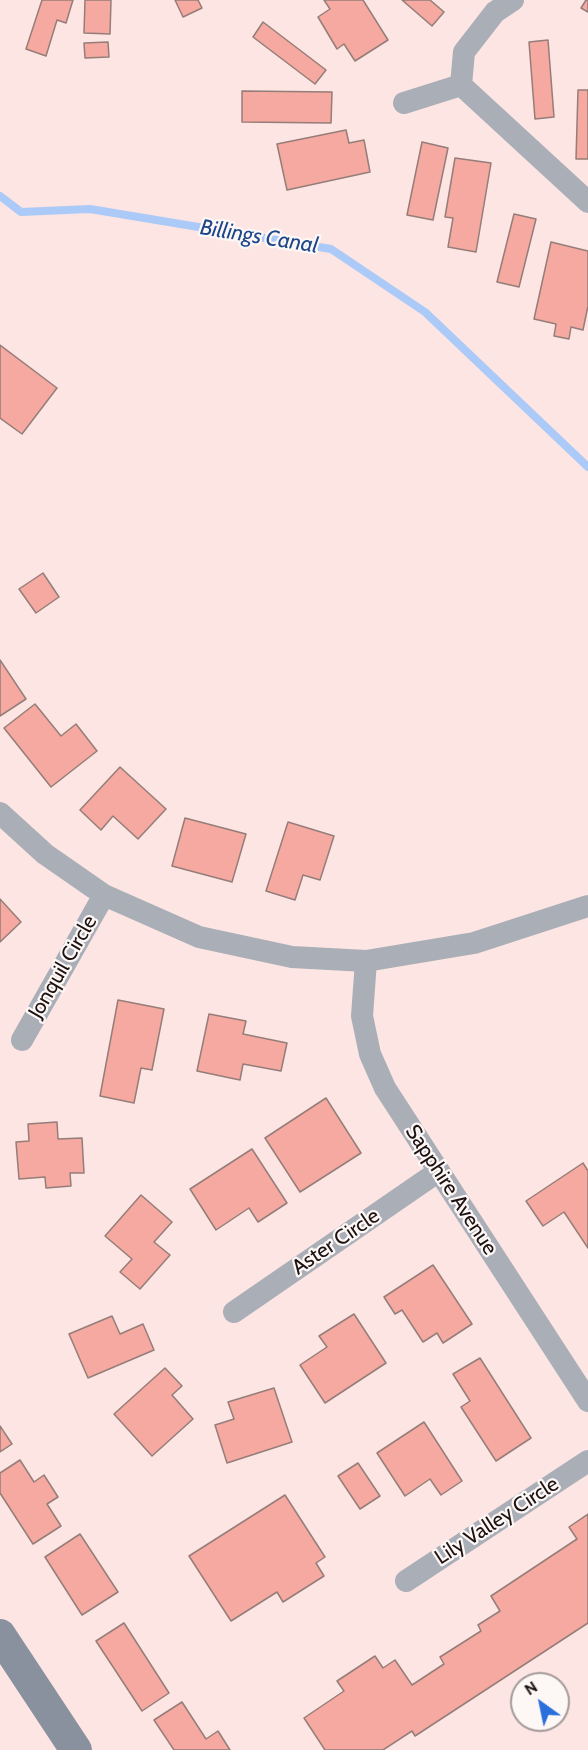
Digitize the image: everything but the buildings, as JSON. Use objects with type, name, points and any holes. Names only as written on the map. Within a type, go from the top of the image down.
[{"type":"street","points":[[461,85],[464,52],[495,12],[513,0]]},
{"type":"street","points":[[404,103],[461,85]]},
{"type":"street","points":[[461,85],[588,202]]},
{"type":"street","points":[[0,813],[45,854],[105,895],[199,937],[292,957],[366,961],[474,943],[588,906]]},
{"type":"street","name":"Jonquil Circle","points":[[22,1040],[105,895]]},
{"type":"street","name":"Sapphire Avenue","points":[[366,961],[362,1016],[370,1054],[385,1088],[588,1401]]},
{"type":"street","name":"Aster Circle","points":[[234,1312],[439,1171]]},
{"type":"street","name":"Lily Valley Circle","points":[[406,1581],[588,1461]]},
{"type":"street","points":[[0,1635],[76,1750]]},
{"type":"waterway","name":"Billings Canal","points":[[0,196],[21,212],[90,209],[331,249],[425,312],[588,467]]}]
